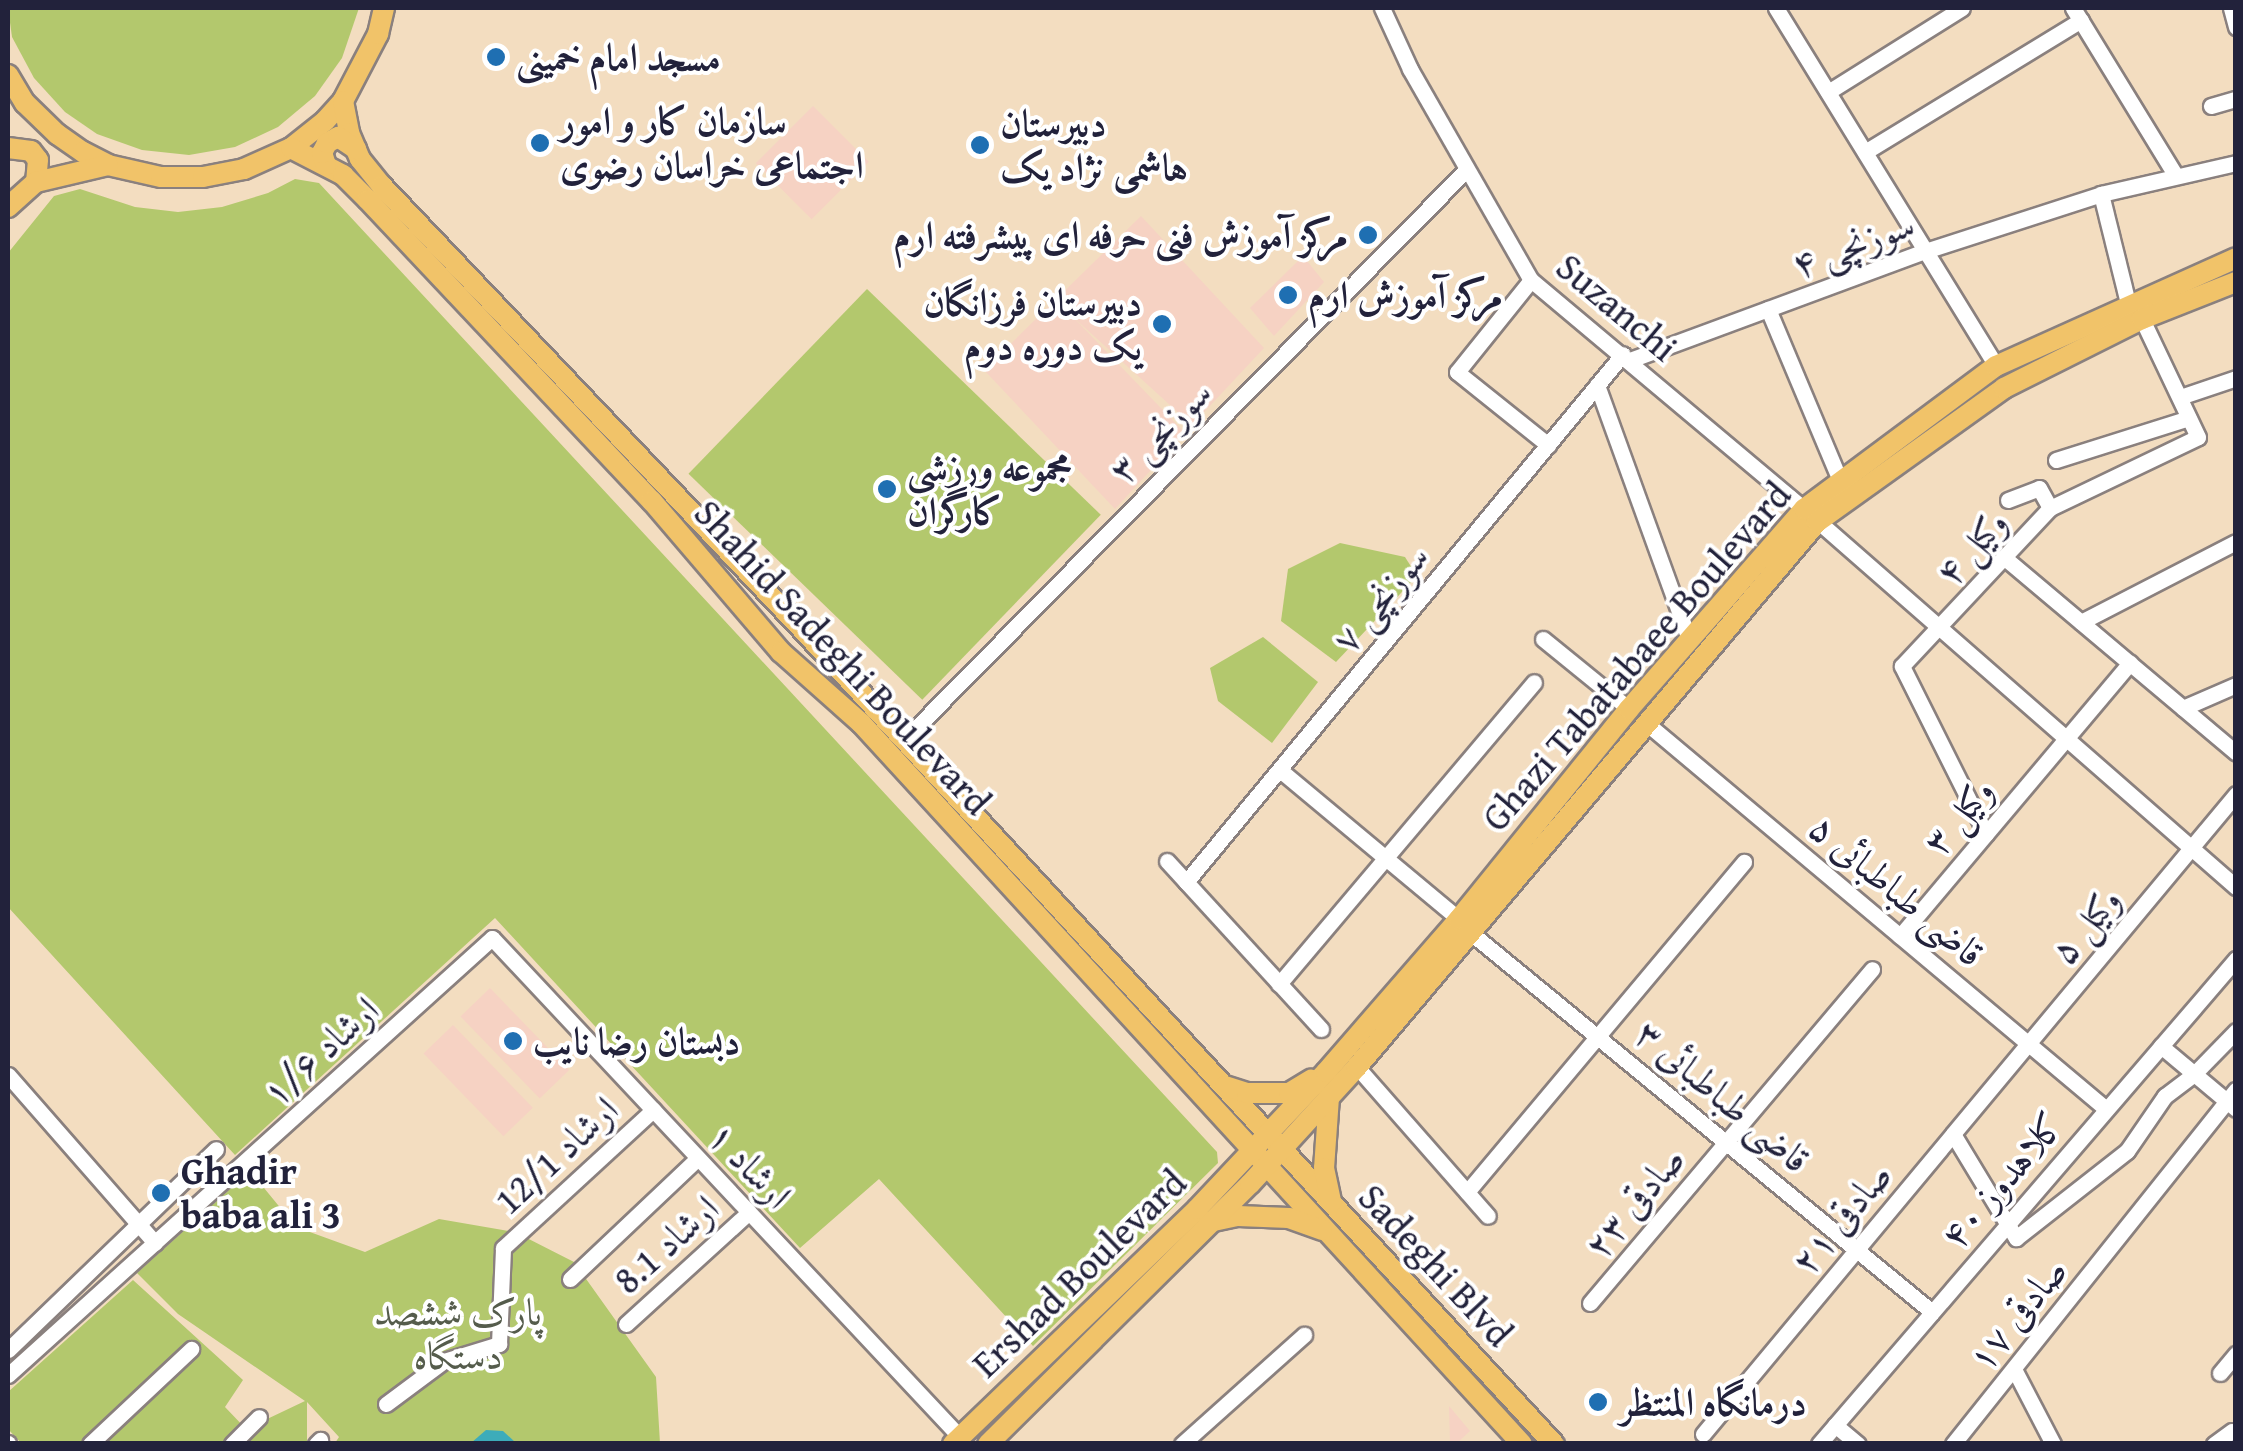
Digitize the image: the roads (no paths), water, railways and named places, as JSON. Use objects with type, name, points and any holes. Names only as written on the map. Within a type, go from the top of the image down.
[{"type":"main road","points":[[8,74],[25,103],[57,134],[108,165],[161,177],[203,178],[244,169],[291,148],[343,101],[378,34],[384,8]]},
{"type":"main road","name":"Shahid Sadeghi Boulevard","points":[[343,101],[356,149],[382,186],[802,630],[1274,1142]]},
{"type":"main road","points":[[326,165],[322,153],[326,143],[338,137],[356,149]]},
{"type":"main road","points":[[8,148],[31,150],[38,160],[36,182]]},
{"type":"main road","name":"Shahid Sadeghi Boulevard","points":[[291,148],[326,165],[368,200],[500,338],[652,502],[782,652],[861,724],[1328,1233]]},
{"type":"main road","points":[[8,207],[36,182],[108,165]]},
{"type":"main road","name":"Ghazi Tabatabaee Boulevard","points":[[1636,716],[1689,640],[1810,516],[2004,388],[2135,311],[2236,258]]},
{"type":"main road","name":"Ghazi Tabatabaee Boulevard","points":[[1274,1142],[1329,1097],[1356,1067],[1636,716],[1840,480],[1996,366],[2135,311],[2236,282]]},
{"type":"main road","points":[[782,652],[802,630]]},
{"type":"main road","name":"Ghazi Tabatabaee Boulevard","points":[[1274,1142],[1326,1072],[1465,926]]},
{"type":"main road","points":[[1221,1085],[1247,1093],[1289,1093],[1326,1072]]},
{"type":"main road","points":[[1329,1097],[1324,1168],[1332,1204]]},
{"type":"main road","points":[[1258,1159],[1274,1142]]},
{"type":"main road","name":"Sadeghi Blvd","points":[[1274,1142],[1554,1444]]},
{"type":"main road","name":"Ershad Boulevard","points":[[988,1444],[1209,1222],[1258,1159]]},
{"type":"main road","name":"Ershad Boulevard","points":[[956,1440],[1258,1159]]},
{"type":"main road","points":[[1209,1222],[1238,1216],[1289,1218],[1328,1233]]},
{"type":"main road","name":"Sadeghi Blvd","points":[[1328,1233],[1522,1444]]},
{"type":"street","name":"Suzanchi","points":[[1382,8],[1393,37],[1531,280],[1626,357],[2236,886]]},
{"type":"street","points":[[1776,8],[1996,366]]},
{"type":"street","points":[[1828,92],[1962,8]]},
{"type":"street","points":[[2231,8],[2236,27]]},
{"type":"street","points":[[1865,152],[2077,14],[2176,176]]},
{"type":"street","points":[[2211,106],[2236,99]]},
{"type":"street","name":"سوزنچی ۴","points":[[1626,357],[1925,251],[2101,194],[2236,162]]},
{"type":"street","name":"سوزنچی ۳","points":[[904,741],[1466,170]]},
{"type":"street","points":[[2008,500],[2040,488],[2050,508],[2198,437],[2135,311],[2101,194]]},
{"type":"street","points":[[1531,280],[1457,372],[1548,445]]},
{"type":"street","points":[[1768,309],[1840,480]]},
{"type":"street","name":"سوزنچی ۷","points":[[1186,882],[1597,385],[1626,357]]},
{"type":"street","points":[[2180,397],[2236,378]]},
{"type":"street","points":[[1597,385],[1689,640]]},
{"type":"street","points":[[2056,460],[2189,418]]},
{"type":"street","name":"وکيل ۴","points":[[1986,834],[1902,666],[2050,508]]},
{"type":"street","points":[[2081,622],[2236,542]]},
{"type":"street","points":[[2006,559],[2236,752]]},
{"type":"street","name":"قاضی طباطبائی ۵","points":[[1543,638],[2106,1109]]},
{"type":"street","name":"وکيل ۳","points":[[1900,936],[2130,663]]},
{"type":"street","points":[[1279,984],[1534,682]]},
{"type":"street","points":[[2183,708],[2236,685]]},
{"type":"street","name":"قاضی طباطبائی ۳","points":[[1280,770],[1932,1312]]},
{"type":"street","name":"وکيل ۵","points":[[2028,1044],[2236,794]]},
{"type":"street","points":[[1167,861],[1322,1029]]},
{"type":"street","points":[[1467,1192],[1744,862]]},
{"type":"street","name":"ارشاد ۱","points":[[492,938],[956,1440]]},
{"type":"street","name":"ارشاد ۱/۶","points":[[8,1375],[492,938]]},
{"type":"street","name":"کلاهدوز ۴۰","points":[[1818,1444],[2236,959]]},
{"type":"street","name":"صادقی ۲۳","points":[[1590,1304],[1872,969]]},
{"type":"street","points":[[1953,1134],[2016,1238],[2126,1151],[2166,1096],[2236,1031]]},
{"type":"street","name":"صادقی ۲۱","points":[[1703,1434],[2028,1044]]},
{"type":"street","points":[[2161,1046],[2232,1100]]},
{"type":"street","points":[[1356,1067],[1488,1216]]},
{"type":"street","points":[[8,1074],[138,1224],[150,1247]]},
{"type":"street","points":[[8,1102],[20,1090]]},
{"type":"street","name":"صادقی ۱۷","points":[[1953,1444],[2232,1100]]},
{"type":"street","name":"ارشاد 12/1","points":[[386,1404],[444,1361],[499,1344],[504,1248],[653,1110]]},
{"type":"street","points":[[8,1350],[216,1149]]},
{"type":"street","points":[[570,1279],[698,1158]]},
{"type":"street","name":"ارشاد 8.1","points":[[626,1324],[749,1212]]},
{"type":"street","points":[[1182,1444],[1304,1335]]},
{"type":"street","points":[[90,1444],[191,1349]]},
{"type":"street","points":[[2220,1373],[2236,1354]]},
{"type":"street","points":[[2014,1369],[2053,1444]]},
{"type":"street","points":[[232,1444],[259,1417]]},
{"type":"street","points":[[1835,1425],[1858,1444]]},
{"type":"street","points":[[2214,1444],[2232,1431]]},
{"type":"water","points":[[486,1430],[503,1431],[516,1443],[471,1443]]},
{"type":"place","name":"مسجد امام خمینی","points":[[496,57]]},
{"type":"place","name":"سازمان کار و امور اجتماعی خراسان رضوی","points":[[540,143]]},
{"type":"place","name":"دبیرستان هاشمی نژاد یک","points":[[980,145]]},
{"type":"place","name":"مرکز آموزش فنی حرفه ای پیشرفته ارم","points":[[1368,235]]},
{"type":"place","name":"مرکز آموزش ارم","points":[[1288,295]]},
{"type":"place","name":"دبیرستان فرزانگان یک دوره دوم","points":[[1162,324]]},
{"type":"place","name":"مجموعه ورزشی کارگران","points":[[887,489]]},
{"type":"place","name":"دبستان رضا نایب","points":[[513,1041]]},
{"type":"place","name":"Ghadir baba ali 3","points":[[161,1193]]},
{"type":"place","name":"درمانگاه المنتظر","points":[[1598,1402]]},
{"type":"park label","name":"پارک‌ ششصد دستگاه","points":[[458,1334]]}]
